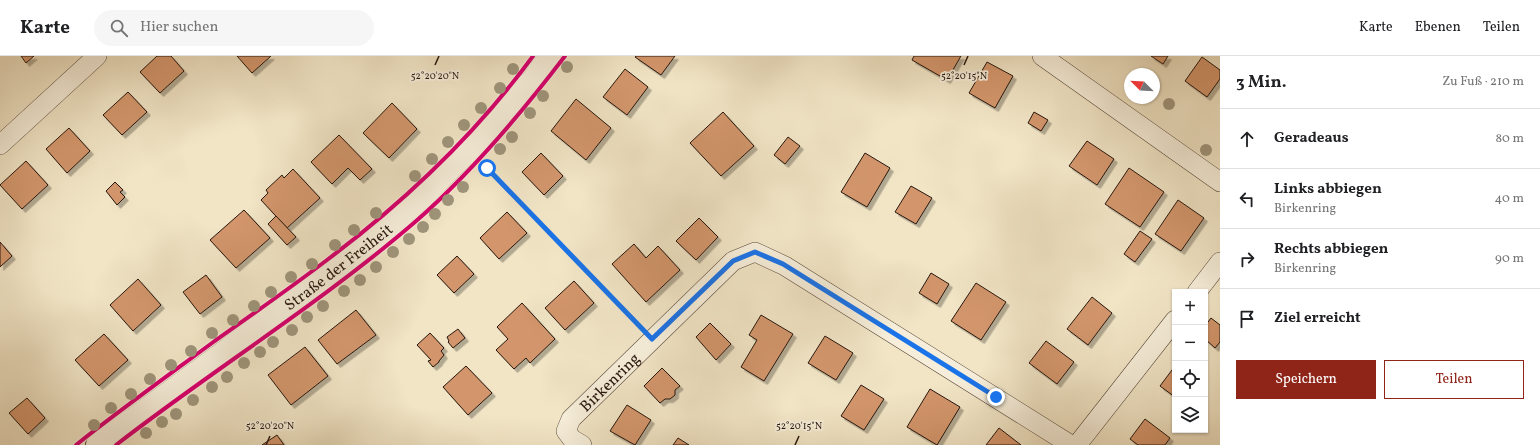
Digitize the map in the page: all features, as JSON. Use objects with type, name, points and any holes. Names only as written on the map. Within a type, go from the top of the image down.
[{"type":"street","points":[[0,145],[97,56]]},
{"type":"street","name":"Straße der Freiheit","points":[[97,445],[312,287],[392,225],[481,138],[533,79],[550,56]]},
{"type":"street","points":[[1042,56],[1220,182]]},
{"type":"street","name":"Birkenring","points":[[582,445],[572,439],[566,431],[571,419],[733,261],[755,252],[783,264],[1071,445]]},
{"type":"street","points":[[1199,289],[1220,262]]},
{"type":"street","points":[[1077,445],[1172,324]]},
{"type":"path","points":[[487,168],[652,339]]},
{"type":"building","points":[[21,56],[34,56],[26,63]]},
{"type":"building","points":[[157,56],[171,56],[184,71],[160,93],[140,72]]},
{"type":"building","points":[[237,56],[271,56],[252,73]]},
{"type":"building","points":[[675,56],[661,75],[635,57]]},
{"type":"building","points":[[914,56],[961,56],[947,80],[912,60]]},
{"type":"building","points":[[1151,56],[1168,56],[1163,64]]},
{"type":"building","points":[[1202,57],[1220,70],[1220,79],[1207,97],[1185,81]]},
{"type":"building","points":[[987,62],[1013,76],[995,108],[969,93]]},
{"type":"building","points":[[625,69],[648,87],[627,115],[603,97]]},
{"type":"building","points":[[128,92],[147,112],[122,135],[103,115]]},
{"type":"building","points":[[576,99],[611,128],[586,160],[551,131]]},
{"type":"building","points":[[392,103],[417,129],[389,158],[363,133]]},
{"type":"building","points":[[723,112],[754,146],[721,176],[690,143]]},
{"type":"building","points":[[1034,112],[1048,120],[1041,131],[1028,123]]},
{"type":"building","points":[[69,128],[90,151],[67,173],[46,149]]},
{"type":"building","points":[[339,135],[372,169],[360,180],[348,168],[332,184],[311,162]]},
{"type":"building","points":[[788,137],[800,146],[785,164],[774,155]]},
{"type":"building","points":[[1087,141],[1114,159],[1097,185],[1069,166]]},
{"type":"building","points":[[541,153],[563,176],[544,195],[522,172]]},
{"type":"building","points":[[865,153],[890,168],[867,207],[841,192]]},
{"type":"building","points":[[26,161],[48,185],[22,209],[0,185]]},
{"type":"building","points":[[1129,168],[1164,192],[1140,227],[1105,204]]},
{"type":"building","points":[[293,169],[320,198],[287,228],[261,200],[268,193],[266,190],[282,175],[284,178]]},
{"type":"building","points":[[115,182],[123,190],[120,192],[125,197],[117,205],[106,191]]},
{"type":"building","points":[[911,186],[932,198],[916,224],[895,212]]},
{"type":"building","points":[[1178,200],[1204,218],[1181,251],[1155,234]]},
{"type":"building","points":[[244,210],[270,238],[236,268],[210,240]]},
{"type":"building","points":[[507,212],[527,233],[499,259],[480,238]]},
{"type":"building","points":[[276,216],[296,237],[287,245],[268,224]]},
{"type":"building","points":[[699,218],[718,237],[696,260],[676,241]]},
{"type":"building","points":[[1140,231],[1152,239],[1135,262],[1124,254]]},
{"type":"building","points":[[0,242],[12,256],[0,267]]},
{"type":"building","points":[[634,244],[646,258],[658,246],[680,270],[646,302],[612,264]]},
{"type":"building","points":[[457,256],[474,274],[454,293],[437,275]]},
{"type":"building","points":[[931,273],[949,284],[937,304],[919,293]]},
{"type":"building","points":[[206,275],[222,297],[200,314],[183,292]]},
{"type":"building","points":[[138,279],[161,305],[133,331],[110,305]]},
{"type":"building","points":[[574,281],[594,303],[565,330],[545,308]]},
{"type":"building","points":[[976,283],[1006,302],[981,340],[951,321]]},
{"type":"building","points":[[1092,297],[1112,313],[1088,345],[1067,329]]},
{"type":"building","points":[[522,303],[555,339],[530,363],[526,358],[514,369],[496,350],[508,339],[497,327]]},
{"type":"building","points":[[356,310],[376,335],[337,364],[318,340]]},
{"type":"building","points":[[761,315],[793,334],[764,381],[741,367],[757,340],[749,335]]},
{"type":"building","points":[[1211,318],[1220,325],[1220,342],[1215,348],[1208,342],[1208,322]]},
{"type":"building","points":[[710,323],[731,344],[716,360],[696,337]]},
{"type":"building","points":[[458,329],[465,338],[453,348],[448,342],[447,337]]},
{"type":"building","points":[[430,333],[444,348],[441,351],[444,355],[433,367],[428,361],[431,360],[417,345]]},
{"type":"building","points":[[104,334],[128,360],[99,386],[75,360]]},
{"type":"building","points":[[825,336],[853,353],[836,380],[808,363]]},
{"type":"building","points":[[1046,341],[1074,362],[1057,384],[1029,363]]},
{"type":"building","points":[[305,347],[328,376],[291,405],[268,375]]},
{"type":"building","points":[[466,366],[492,393],[468,415],[443,387]]},
{"type":"building","points":[[662,368],[680,386],[675,390],[675,395],[660,403],[644,386]]},
{"type":"building","points":[[1172,370],[1172,395],[1160,386]]},
{"type":"building","points":[[861,385],[884,399],[864,430],[841,416]]},
{"type":"building","points":[[930,389],[960,407],[937,445],[907,427]]},
{"type":"building","points":[[27,398],[45,418],[28,434],[9,413]]},
{"type":"building","points":[[627,405],[651,420],[635,445],[610,431]]},
{"type":"building","points":[[1145,419],[1170,438],[1165,445],[1138,445],[1130,439]]},
{"type":"building","points":[[999,428],[1021,445],[986,445]]},
{"type":"building","points":[[277,435],[284,445],[262,445]]},
{"type":"building","points":[[678,438],[689,445],[673,445]]},
{"type":"cycle path","points":[[76,445],[160,381],[313,271],[384,215],[438,166],[463,140],[488,113],[533,56]]},
{"type":"cycle path","points":[[116,445],[191,389],[305,308],[379,252],[415,222],[456,184],[513,122],[565,56]]},
{"type":"route","points":[[487,168],[652,339],[733,261],[755,252],[783,264],[996,397]]}]
